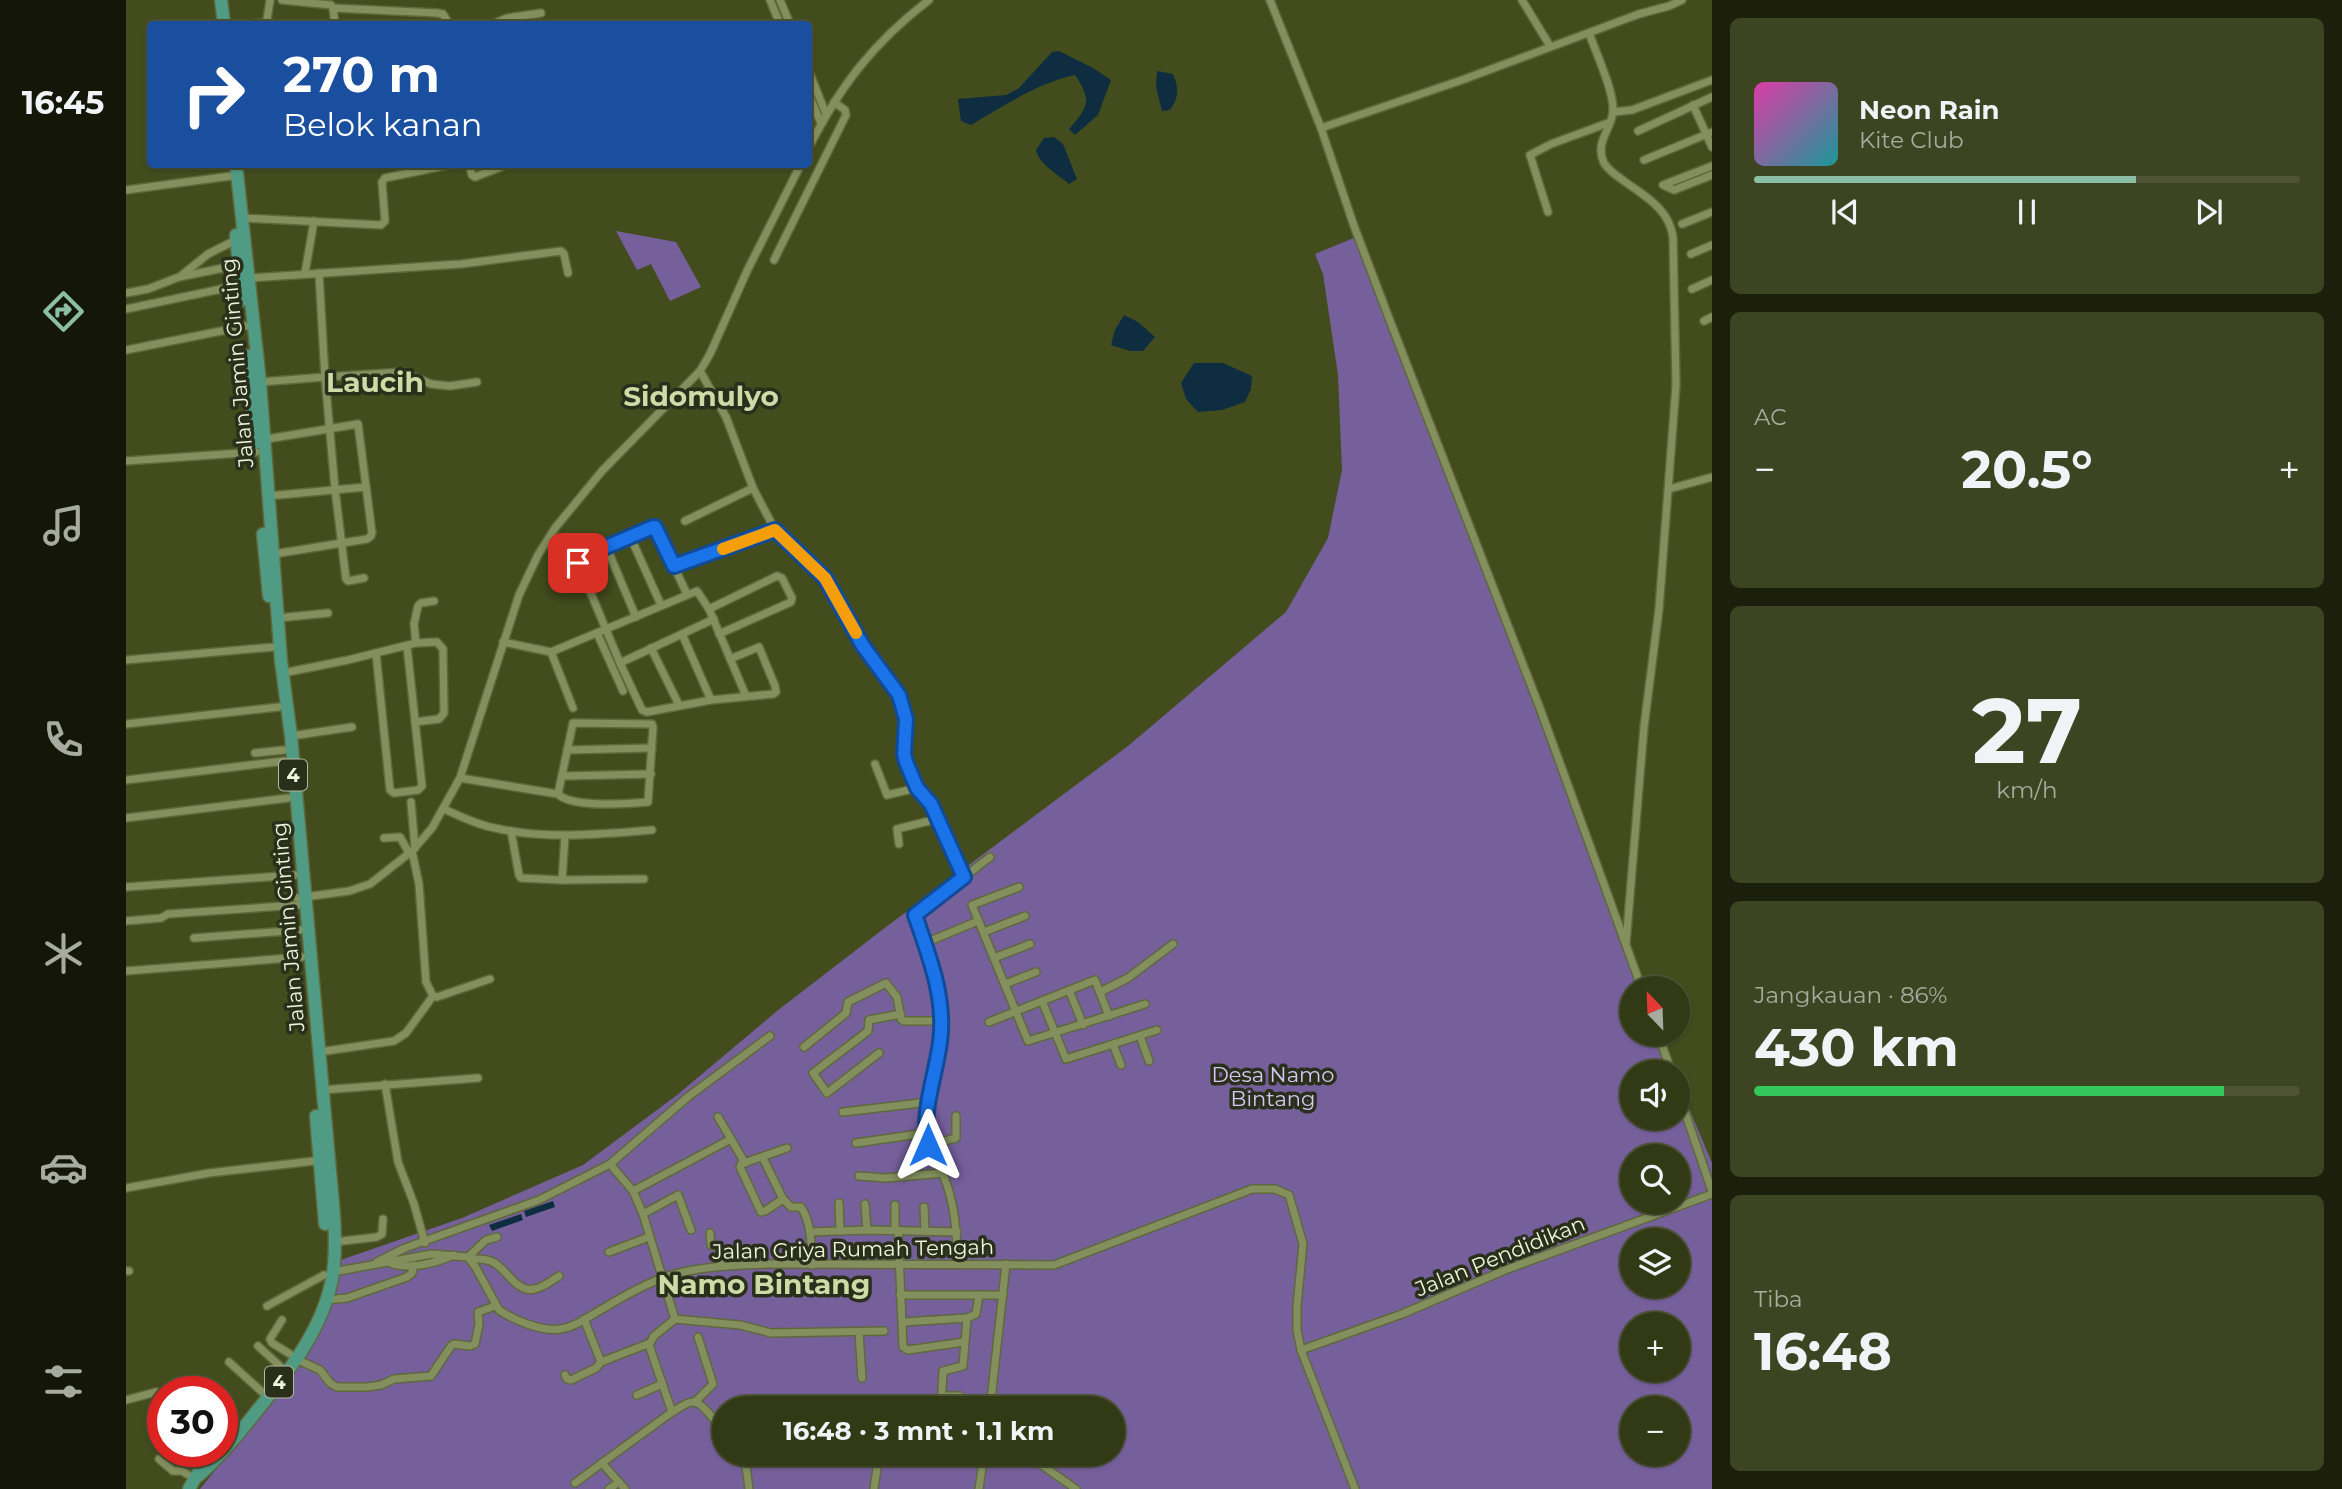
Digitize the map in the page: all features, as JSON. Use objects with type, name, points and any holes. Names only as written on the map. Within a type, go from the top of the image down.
[{"type":"highway","points":[[214,0],[216,21]]},
{"type":"highway","points":[[221,0],[224,21]]},
{"type":"highway","name":"Jalan Jamin Ginting","points":[[232,168],[242,218],[246,326],[279,706],[295,875],[301,901],[302,957],[334,1242],[326,1300],[317,1324],[269,1396],[238,1429]]},
{"type":"highway","name":"Jalan Jamin Ginting","points":[[232,168],[238,265],[245,282],[260,382],[258,444],[268,496],[274,554],[301,901],[319,1052],[329,1274],[293,1357],[281,1367],[238,1421]]},
{"type":"highway","name":"Jalan Jamin Ginting","points":[[194,1481],[205,1467]]},
{"type":"street","points":[[266,21],[270,0]]},
{"type":"street","points":[[282,0],[331,5],[333,8],[437,13],[443,14],[447,21]]},
{"type":"street","points":[[770,0],[779,21]]},
{"type":"street","points":[[780,0],[789,21]]},
{"type":"street","points":[[812,141],[826,114],[867,55],[929,0]]},
{"type":"street","points":[[1270,0],[1321,128],[1354,226],[1512,633],[1637,976]]},
{"type":"street","points":[[1522,0],[1550,46]]},
{"type":"street","points":[[1321,128],[1682,0]]},
{"type":"street","points":[[333,8],[335,21]]},
{"type":"street","points":[[500,21],[541,13]]},
{"type":"street","points":[[1589,33],[1608,86],[1613,113],[1601,155],[1607,168],[1652,201],[1668,216],[1671,225],[1676,385],[1659,609],[1644,727],[1626,943]]},
{"type":"street","points":[[812,79],[826,114]]},
{"type":"street","points":[[1613,113],[1632,110],[1712,80]]},
{"type":"street","points":[[1638,131],[1712,97]]},
{"type":"street","points":[[812,102],[821,123]]},
{"type":"street","points":[[774,260],[846,115],[845,110],[834,102]]},
{"type":"street","points":[[1693,105],[1709,134],[1712,147]]},
{"type":"street","points":[[1548,212],[1530,155],[1551,144],[1608,123]]},
{"type":"street","points":[[1644,160],[1709,134]]},
{"type":"street","points":[[1712,166],[1663,185],[1674,190],[1712,175]]},
{"type":"street","points":[[126,190],[232,168]]},
{"type":"street","points":[[242,218],[381,225],[385,221],[382,182],[385,178],[434,168]]},
{"type":"street","points":[[469,168],[475,177],[498,168]]},
{"type":"street","points":[[126,921],[161,918],[168,914],[301,901],[349,891],[370,884],[412,851],[432,828],[460,778],[528,573],[555,528],[602,471],[700,372],[799,168]]},
{"type":"street","points":[[1682,224],[1712,212]]},
{"type":"street","points":[[305,273],[314,221]]},
{"type":"street","points":[[179,277],[208,254],[236,240]]},
{"type":"street","points":[[1691,254],[1712,245]]},
{"type":"street","points":[[126,309],[245,282],[305,273],[461,264],[561,251],[568,273]]},
{"type":"street","points":[[126,293],[148,289],[179,277],[238,265]]},
{"type":"street","points":[[319,273],[329,428],[347,580],[364,579]]},
{"type":"street","points":[[1692,289],[1712,280]]},
{"type":"street","points":[[1704,321],[1712,317]]},
{"type":"street","points":[[126,350],[246,326]]},
{"type":"street","points":[[260,382],[403,372],[431,384],[450,386],[477,382]]},
{"type":"street","points":[[700,372],[726,417],[753,488],[775,530],[825,578],[863,646],[899,695],[907,727],[904,754],[917,788],[931,804],[964,877]]},
{"type":"street","points":[[126,461],[258,444],[358,424],[372,536],[274,554]]},
{"type":"street","points":[[1669,489],[1712,477]]},
{"type":"street","points":[[268,496],[366,487]]},
{"type":"street","points":[[685,521],[753,488]]},
{"type":"street","points":[[687,594],[655,527],[606,546],[577,561],[642,710],[650,712],[679,705],[776,692],[760,649],[756,647],[730,659]]},
{"type":"street","points":[[674,566],[775,530]]},
{"type":"street","points":[[630,536],[662,605]]},
{"type":"street","points":[[606,546],[636,617]]},
{"type":"street","points":[[709,609],[778,576],[782,578],[792,598],[791,602],[719,634]]},
{"type":"street","points":[[503,642],[551,652],[695,591],[709,609],[746,696]]},
{"type":"street","points":[[416,643],[414,624],[418,606],[434,601]]},
{"type":"street","points":[[278,618],[328,613]]},
{"type":"street","points":[[620,663],[714,620]]},
{"type":"street","points":[[597,633],[623,691]]},
{"type":"street","points":[[682,634],[711,700]]},
{"type":"street","points":[[283,673],[416,643],[435,642],[442,646],[445,704],[442,717],[415,722]]},
{"type":"street","points":[[126,660],[274,646]]},
{"type":"street","points":[[376,653],[390,789],[392,793],[418,790],[422,787],[407,646]]},
{"type":"street","points":[[651,649],[679,705]]},
{"type":"street","points":[[551,652],[573,708]]},
{"type":"street","points":[[126,723],[279,706]]},
{"type":"street","points":[[460,778],[558,794],[566,799],[589,803],[647,803],[653,727],[650,723],[573,723],[558,794]]},
{"type":"street","points":[[290,736],[352,727]]},
{"type":"street","points":[[567,750],[652,748]]},
{"type":"street","points":[[255,753],[284,756]]},
{"type":"street","points":[[126,780],[284,756]]},
{"type":"street","points":[[875,764],[887,795],[917,788]]},
{"type":"street","points":[[563,776],[651,774]]},
{"type":"street","points":[[126,818],[288,798]]},
{"type":"street","points":[[411,802],[412,851],[419,884],[426,982],[433,996]]},
{"type":"street","points":[[444,809],[493,828],[511,831],[565,836],[652,830]]},
{"type":"street","points":[[899,844],[897,829],[937,819]]},
{"type":"street","points":[[511,831],[520,877],[562,880],[644,879]]},
{"type":"street","points":[[562,880],[565,836]]},
{"type":"street","points":[[384,838],[400,837],[412,851]]},
{"type":"street","points":[[957,1263],[957,1232],[952,1199],[943,1173],[928,1145],[926,1133],[941,1021],[934,969],[915,915],[990,857]]},
{"type":"street","points":[[126,887],[295,875]]},
{"type":"street","points":[[1019,887],[972,905],[1028,1041],[1145,1004]]},
{"type":"street","points":[[984,932],[1025,915]]},
{"type":"street","points":[[925,943],[978,921]]},
{"type":"street","points":[[194,938],[300,930]]},
{"type":"street","points":[[994,958],[1030,944]]},
{"type":"street","points":[[1100,992],[1128,978],[1173,944]]},
{"type":"street","points":[[126,971],[302,957]]},
{"type":"street","points":[[1005,985],[1036,972]]},
{"type":"street","points":[[433,996],[491,979]]},
{"type":"street","points":[[989,1022],[1095,980],[1109,1016]]},
{"type":"street","points":[[804,1047],[846,1013],[848,1002],[886,983],[897,997],[904,1021],[941,1021]]},
{"type":"street","points":[[1069,990],[1083,1025]]},
{"type":"street","points":[[319,1052],[394,1041],[406,1033],[433,996]]},
{"type":"street","points":[[1042,1001],[1066,1059],[1157,1030]]},
{"type":"street","points":[[879,1054],[827,1093],[813,1073],[868,1031],[869,1020],[901,1014]]},
{"type":"street","points":[[373,1264],[387,1256],[539,1200],[610,1164],[689,1096],[770,1036]]},
{"type":"street","points":[[1140,1036],[1149,1061]]},
{"type":"street","points":[[1114,1044],[1121,1065]]},
{"type":"street","points":[[322,1090],[478,1078]]},
{"type":"street","points":[[385,1084],[398,1162],[425,1243]]},
{"type":"street","points":[[843,1112],[929,1102]]},
{"type":"street","points":[[928,1145],[956,1138],[956,1116]]},
{"type":"street","points":[[718,1117],[745,1163]]},
{"type":"street","points":[[1690,1128],[1712,1193]]},
{"type":"street","points":[[856,1143],[926,1133]]},
{"type":"street","points":[[633,1191],[731,1139]]},
{"type":"street","points":[[783,1199],[761,1212],[740,1167],[788,1148]]},
{"type":"street","points":[[763,1158],[783,1199],[791,1207],[802,1208],[807,1217],[812,1265]]},
{"type":"street","points":[[126,1188],[209,1173],[324,1160]]},
{"type":"street","points":[[610,1164],[633,1191],[643,1214],[675,1319]]},
{"type":"street","points":[[859,1176],[886,1178],[943,1173]]},
{"type":"street","name":"Jalan Griya Rumah Tengah","points":[[495,1306],[503,1313],[541,1328],[555,1330],[564,1329],[663,1278],[721,1266],[957,1263],[1054,1265],[1252,1189],[1282,1191],[1290,1199],[1303,1244],[1297,1306],[1297,1331],[1301,1350]]},
{"type":"street","name":"Jalan Pendidikan","points":[[1301,1350],[1402,1314],[1505,1270],[1712,1193]]},
{"type":"street","points":[[643,1214],[678,1195],[691,1230]]},
{"type":"street","points":[[839,1203],[840,1231]]},
{"type":"street","points":[[865,1204],[866,1230]]},
{"type":"street","points":[[895,1205],[904,1322],[902,1340],[906,1349],[964,1342]]},
{"type":"street","points":[[924,1207],[925,1230]]},
{"type":"street","points":[[334,1242],[377,1237],[382,1234],[383,1219]]},
{"type":"street","points":[[810,1231],[957,1232]]},
{"type":"street","points":[[710,1233],[711,1245],[721,1248],[721,1266]]},
{"type":"street","points":[[469,1258],[486,1240],[497,1237]]},
{"type":"street","points":[[609,1252],[649,1237]]},
{"type":"street","points":[[267,1306],[329,1274],[432,1254],[454,1254],[492,1261],[519,1286],[528,1290],[540,1287],[559,1276]]},
{"type":"street","points":[[388,1262],[401,1267],[445,1259],[454,1254]]},
{"type":"street","points":[[282,1321],[270,1339],[272,1343],[320,1370],[330,1383],[337,1387],[367,1387],[394,1379],[431,1376],[454,1344],[475,1344],[479,1324],[478,1312],[495,1306],[469,1258]]},
{"type":"street","points":[[991,1396],[1006,1264]]},
{"type":"street","points":[[326,1300],[347,1298],[407,1277],[412,1273],[414,1265]]},
{"type":"street","points":[[900,1295],[1003,1295]]},
{"type":"street","points":[[904,1322],[967,1318],[976,1314],[979,1295]]},
{"type":"street","points":[[942,1396],[943,1371],[964,1366],[967,1318]]},
{"type":"street","points":[[584,1319],[601,1362]]},
{"type":"street","points":[[565,1375],[571,1380],[594,1369],[601,1362],[650,1343],[654,1336],[675,1319],[740,1325],[771,1333],[864,1329],[884,1331]]},
{"type":"street","points":[[862,1378],[864,1329]]},
{"type":"street","points":[[575,1483],[673,1412],[695,1402],[711,1388],[713,1384],[698,1337]]},
{"type":"street","points":[[650,1343],[673,1412]]},
{"type":"street","points":[[258,1346],[281,1367]]},
{"type":"street","points":[[1301,1350],[1355,1489]]},
{"type":"street","points":[[229,1362],[262,1392]]},
{"type":"street","points":[[638,1395],[662,1384]]},
{"type":"street","points":[[126,1400],[147,1394]]},
{"type":"street","points":[[695,1402],[712,1418]]},
{"type":"street","points":[[602,1463],[625,1489]]},
{"type":"street","points":[[746,1466],[749,1489]]},
{"type":"street","points":[[874,1489],[877,1466]]},
{"type":"street","points":[[979,1489],[982,1466]]},
{"type":"street","points":[[1043,1466],[1076,1489]]},
{"type":"street","points":[[168,1467],[173,1471],[182,1471],[194,1481]]},
{"type":"street","points":[[609,1489],[619,1482]]},
{"type":"green space","points":[[616,231],[676,242],[701,287],[670,301],[651,264],[637,270]]},
{"type":"green space","name":"Desa Namo Bintang","points":[[1356,237],[1635,976],[1620,976],[1620,1046],[1663,1046],[1669,1060],[1620,1060],[1620,1130],[1690,1130],[1690,1111],[1712,1163],[1712,1489],[200,1489],[218,1467],[238,1467],[238,1441],[326,1315],[332,1263],[462,1218],[583,1165],[677,1095],[777,1011],[882,930],[1128,746],[1286,612],[1328,538],[1342,470],[1338,375],[1323,274],[1315,254]]},
{"type":"water","points":[[1059,51],[1111,80],[1098,115],[1075,135],[1069,129],[1081,115],[1086,97],[1075,75],[1034,89],[971,125],[961,121],[958,99],[1006,95],[1019,88],[1052,52]]},
{"type":"water","points":[[1157,71],[1173,74],[1175,79],[1176,97],[1170,110],[1162,111],[1156,87]]},
{"type":"water","points":[[1054,137],[1063,144],[1077,179],[1069,184],[1045,164],[1036,150],[1044,138]]},
{"type":"water","points":[[1124,315],[1138,322],[1155,337],[1143,351],[1130,351],[1111,345],[1115,330]]},
{"type":"water","points":[[1194,363],[1223,363],[1252,376],[1251,389],[1245,402],[1222,410],[1198,412],[1186,399],[1181,383]]},
{"type":"water","points":[[553,1201],[555,1207],[526,1217],[524,1211]]},
{"type":"water","points":[[521,1214],[523,1220],[492,1231],[489,1225]]},
{"type":"slow traffic","points":[[723,549],[775,530],[825,578],[856,633]]},
{"type":"district","name":"Laucih","points":[[375,382]]},
{"type":"district","name":"Sidomulyo","points":[[701,396]]},
{"type":"district","name":"Namo Bintang","points":[[764,1284]]},
{"type":"route","points":[[578,563],[580,558],[653,527],[674,566],[775,530],[825,578],[863,646],[899,695],[907,727],[904,754],[906,762],[917,788],[931,804],[964,877],[915,915],[934,969],[941,1016],[940,1043],[929,1102],[926,1133],[928,1145]]}]
